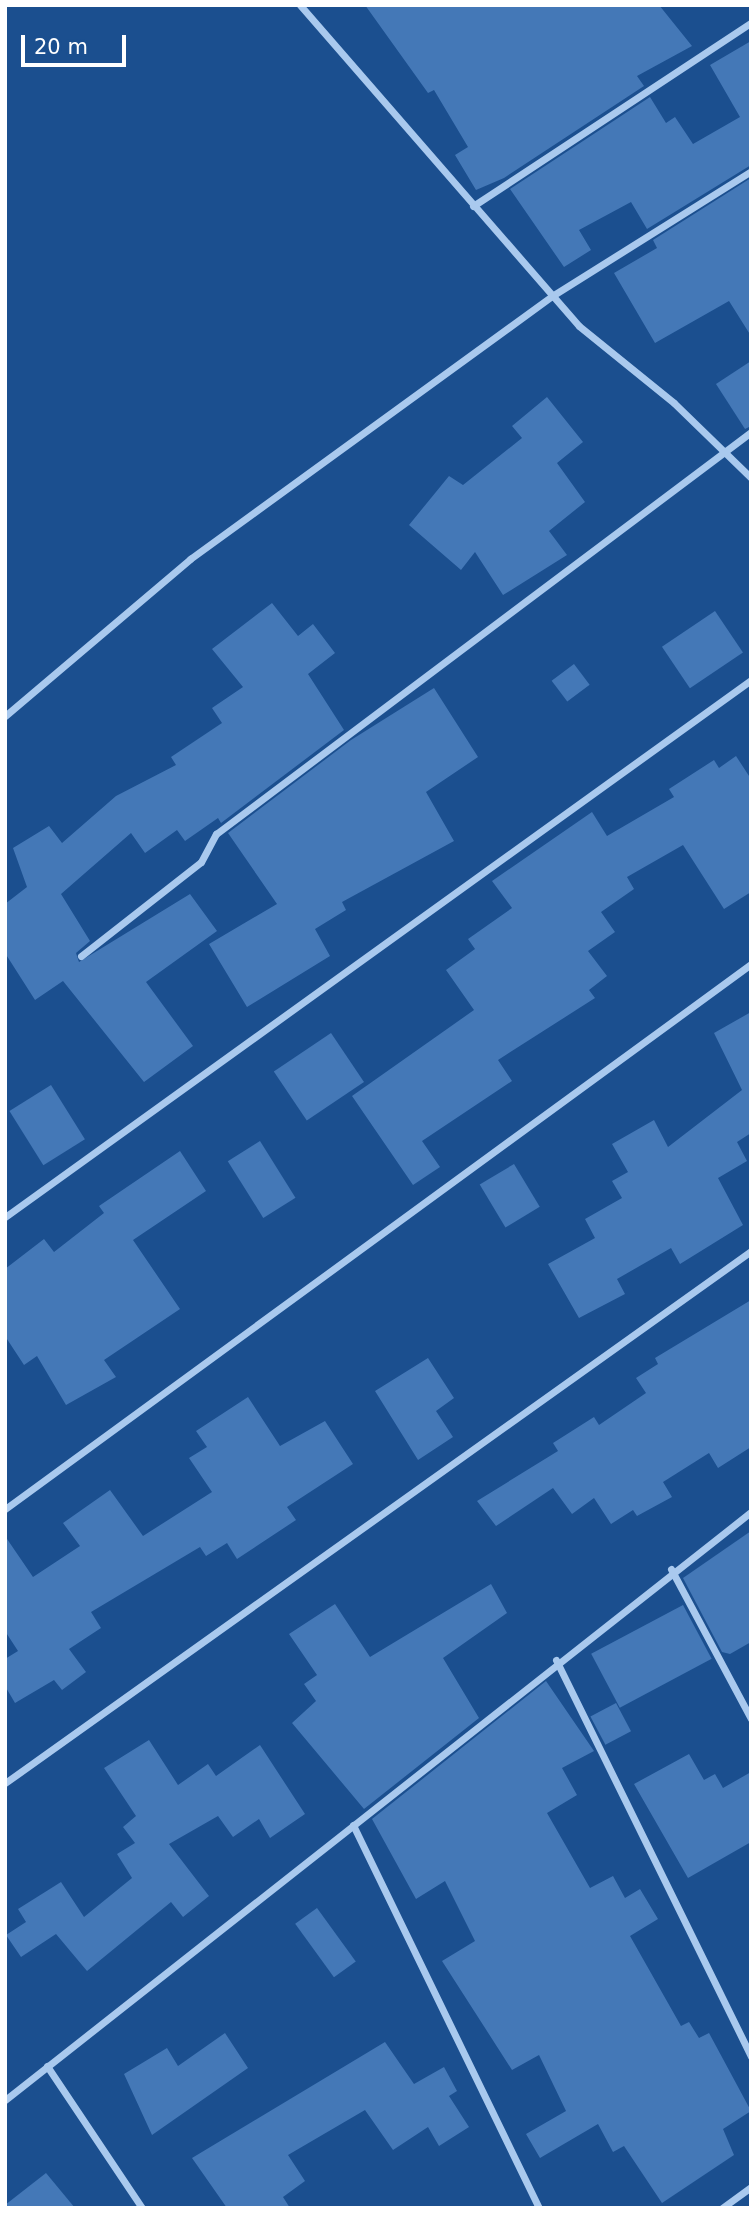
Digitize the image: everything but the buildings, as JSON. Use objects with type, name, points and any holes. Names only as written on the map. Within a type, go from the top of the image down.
[{"type":"street","points":[[304,7],[552,296],[607,353],[674,403],[751,478]]},
{"type":"street","points":[[473,206],[751,23]]},
{"type":"street","points":[[5,716],[190,559],[552,296],[751,171]]},
{"type":"street","points":[[80,956],[201,862],[216,834],[722,450],[751,432]]},
{"type":"street","points":[[5,1217],[751,680]]},
{"type":"street","points":[[5,1509],[751,964]]},
{"type":"street","points":[[5,1783],[751,1251]]},
{"type":"street","points":[[5,2099],[353,1825],[671,1569],[751,1512]]},
{"type":"street","points":[[671,1569],[751,1718]]},
{"type":"street","points":[[556,1660],[751,2057]]},
{"type":"street","points":[[353,1825],[539,2208]]},
{"type":"street","points":[[47,2066],[142,2208]]},
{"type":"street","points":[[722,2208],[751,2187]]}]
